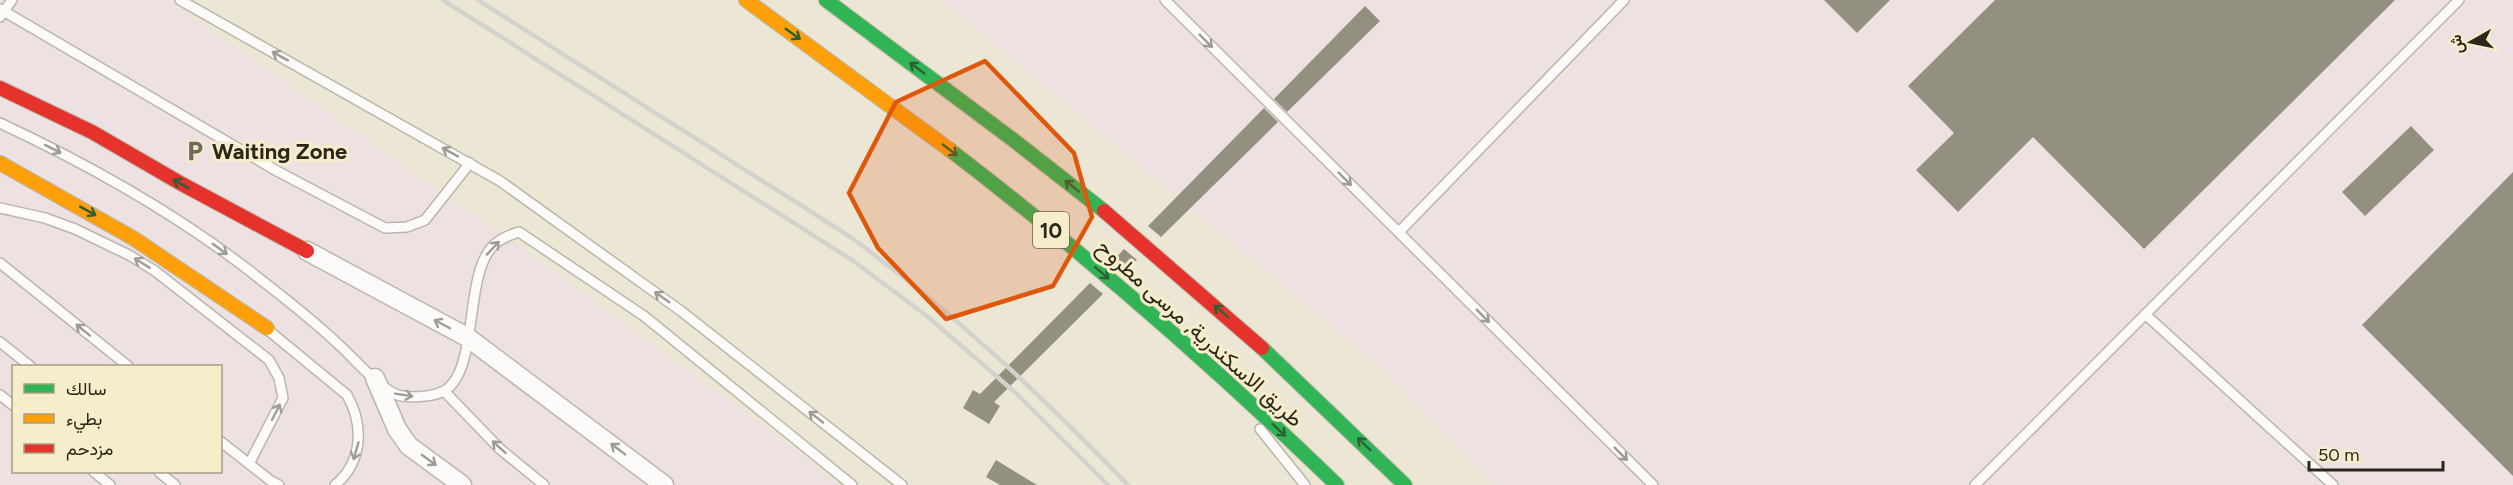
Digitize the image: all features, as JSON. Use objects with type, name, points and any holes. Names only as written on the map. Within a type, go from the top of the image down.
[{"type":"main road","name":"طريق الاسكندرية, مرسى مطروح","points":[[746,0],[998,186],[1196,355],[1336,485]]},
{"type":"main road","name":"طريق الاسكندرية, مرسى مطروح","points":[[826,0],[1027,150],[1129,232],[1228,318],[1406,485]]},
{"type":"main road","points":[[0,88],[92,132],[180,183],[307,251]]},
{"type":"main road","points":[[0,163],[124,233],[267,328]]},
{"type":"street","points":[[307,251],[467,337],[641,476],[664,485]]},
{"type":"street","points":[[375,378],[397,429],[409,446],[462,485]]},
{"type":"lane","points":[[12,0],[1,12],[277,171],[385,228],[407,227],[425,220],[470,163]]},
{"type":"lane","points":[[180,0],[500,181],[681,311],[902,485]]},
{"type":"lane","points":[[1165,0],[1653,485]]},
{"type":"lane","points":[[1399,232],[1624,0]]},
{"type":"lane","points":[[1975,485],[2459,0]]},
{"type":"lane","points":[[0,123],[81,163],[206,239],[293,305],[396,394],[420,396],[444,391],[456,379],[463,360],[482,265],[486,256],[500,241],[519,232],[644,316],[852,485]]},
{"type":"lane","points":[[0,208],[55,221],[129,255],[155,271],[269,360],[279,378],[282,398],[249,464]]},
{"type":"lane","points":[[0,263],[127,365]]},
{"type":"lane","points":[[2145,314],[2333,485]]},
{"type":"lane","points":[[267,328],[347,395],[352,405],[359,427],[357,450],[346,473],[334,485]]},
{"type":"lane","points":[[0,342],[29,365]]},
{"type":"lane","points":[[1196,355],[1305,485]]},
{"type":"lane","points":[[444,391],[500,448],[544,485]]},
{"type":"lane","points":[[0,394],[12,404]]},
{"type":"lane","points":[[222,443],[279,485]]},
{"type":"lane","points":[[96,473],[110,485]]},
{"type":"lane","points":[[161,473],[176,485]]},
{"type":"highlighted area","points":[[985,61],[1074,153],[1092,217],[1053,286],[946,319],[878,248],[849,193],[896,102]]},
{"type":"shaded area","name":"Waiting Zone","points":[[0,0],[168,0],[536,258],[803,455],[839,485],[0,485]]},
{"type":"shaded area","points":[[941,0],[2513,0],[2513,485],[1494,485],[1373,361]]},
{"type":"building","points":[[1824,0],[1890,0],[1857,33]]},
{"type":"building","points":[[1995,0],[2395,0],[2144,249],[2033,137],[1958,212],[1916,170],[1954,133],[1908,86]]},
{"type":"building","points":[[1365,6],[1380,21],[1287,112],[1274,99]]},
{"type":"building","points":[[1264,108],[1278,122],[1161,237],[1148,226]]},
{"type":"building","points":[[2411,126],[2434,150],[2365,216],[2342,192]]},
{"type":"building","points":[[2513,172],[2513,476],[2362,325]]},
{"type":"building","points":[[1124,249],[1137,260],[1127,271],[1114,260]]},
{"type":"building","points":[[1090,283],[1103,294],[994,402],[1000,406],[989,424],[963,408],[973,390],[980,394]]},
{"type":"building","points":[[996,460],[1037,485],[1000,485],[986,477]]},
{"type":"railway","points":[[443,0],[852,260],[927,316],[1017,394],[1108,485]]},
{"type":"railway","points":[[478,0],[846,234],[884,262],[993,353],[1128,485]]},
{"type":"traffic: fast","points":[[826,0],[1104,211]]},
{"type":"traffic: fast","points":[[950,150],[1100,270],[1244,397],[1337,485]]},
{"type":"traffic: fast","points":[[1262,348],[1405,485]]},
{"type":"traffic: slow","points":[[746,0],[950,150]]},
{"type":"traffic: slow","points":[[0,163],[133,238],[267,328]]},
{"type":"traffic: jam","points":[[0,88],[92,132],[180,183],[307,251]]},
{"type":"traffic: jam","points":[[1104,211],[1262,348]]},
{"type":"place","name":"Waiting Zone","points":[[195,151]]}]
